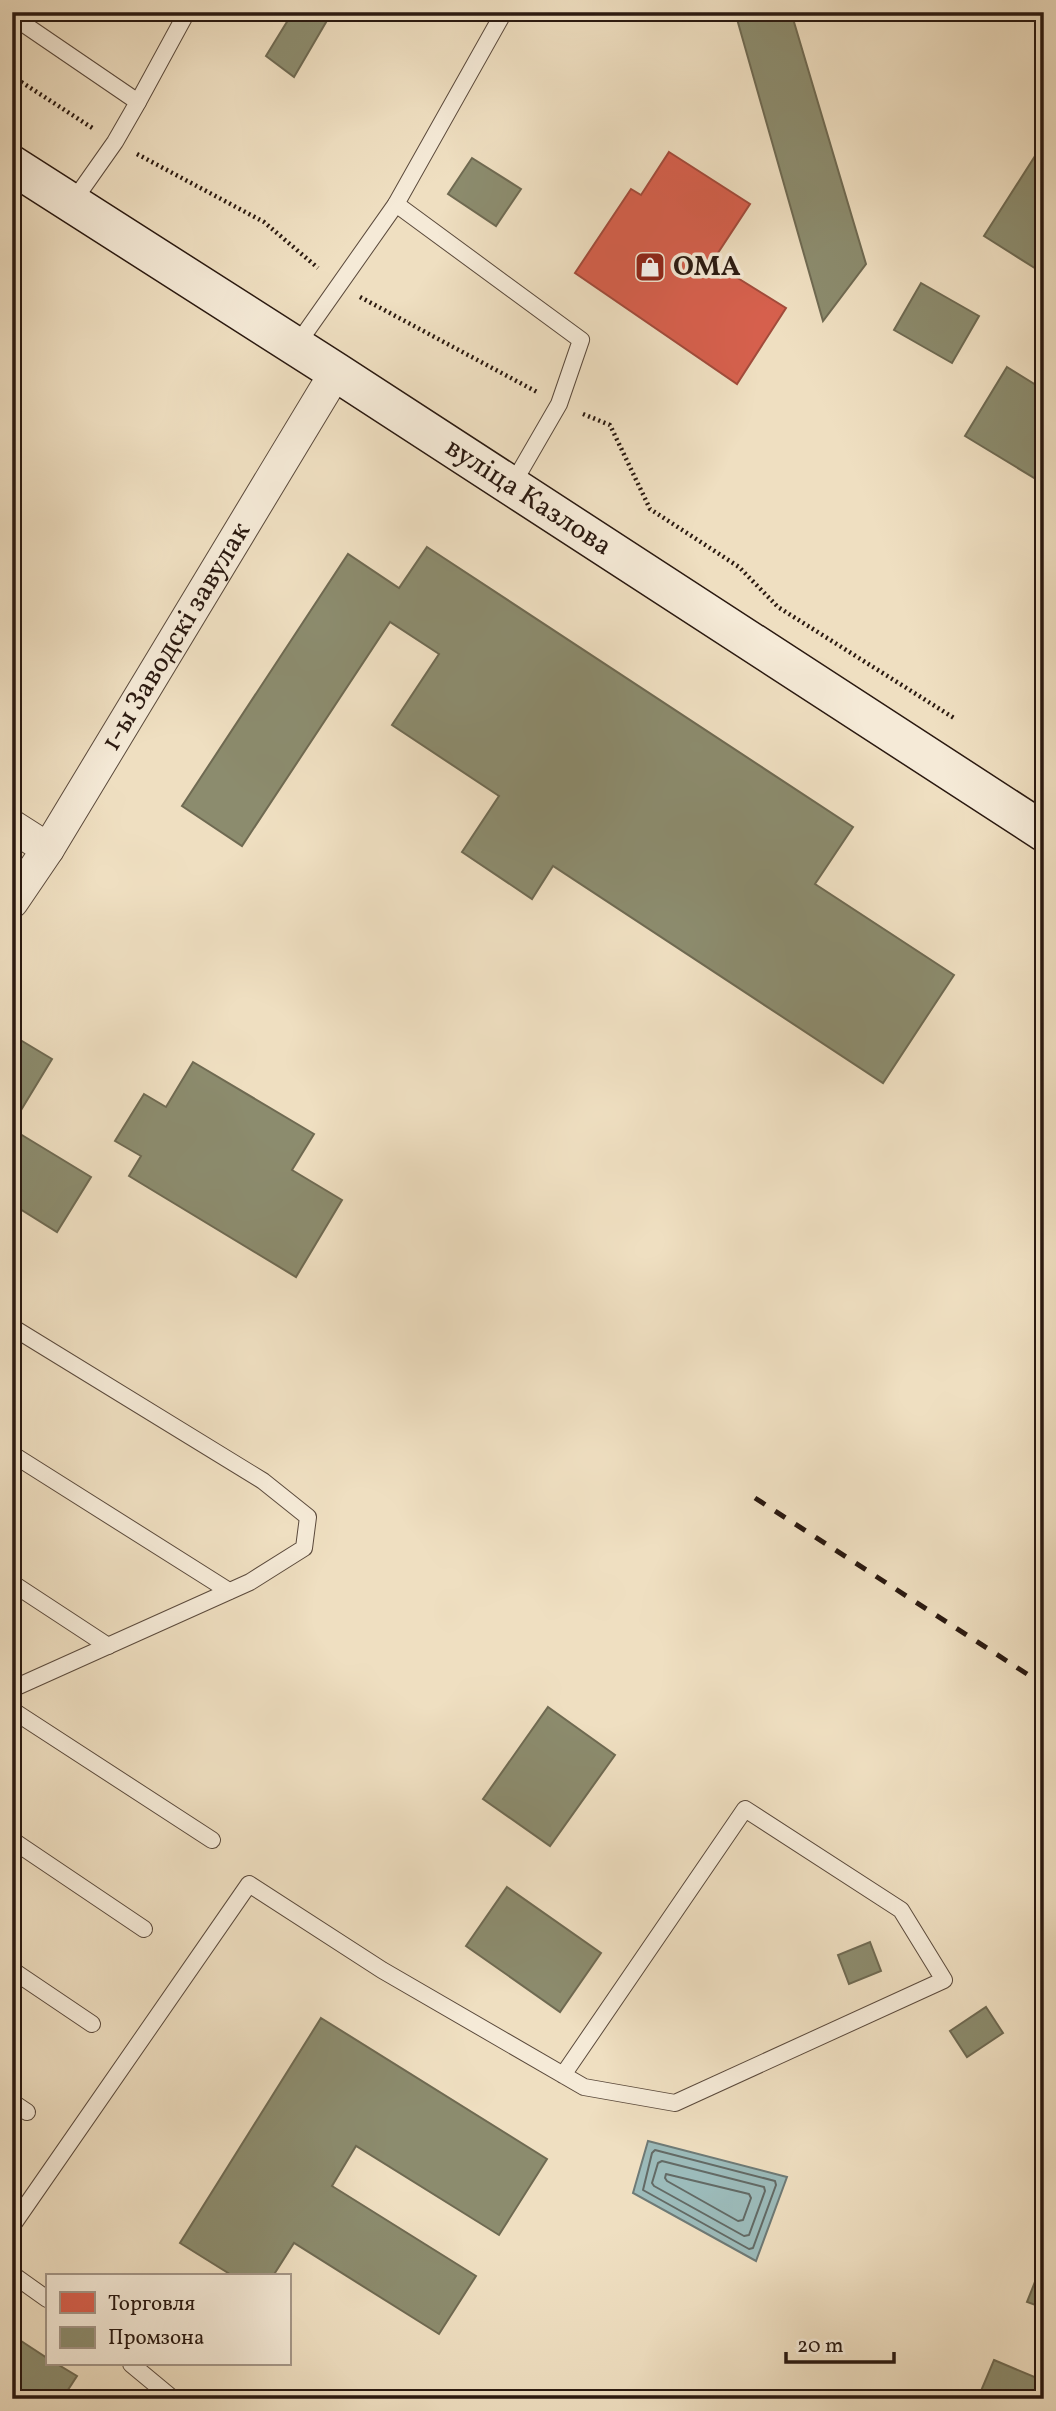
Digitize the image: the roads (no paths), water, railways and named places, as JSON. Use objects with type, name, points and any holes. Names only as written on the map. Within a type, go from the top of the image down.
[{"type":"main road","name":"вуліца Казлова","points":[[12,165],[296,346],[1044,832]]},
{"type":"street","name":"1-ы Заводскі завулак","points":[[12,902],[48,849],[336,372]]},
{"type":"street","points":[[12,826],[48,849]]},
{"type":"lane","points":[[72,203],[115,142],[187,12]]},
{"type":"lane","points":[[296,346],[396,204],[505,12]]},
{"type":"lane","points":[[12,16],[138,102]]},
{"type":"lane","points":[[396,204],[581,340],[559,404],[511,487]]},
{"type":"lane","points":[[12,1327],[263,1481],[309,1517],[304,1548],[250,1582],[12,1689]]},
{"type":"lane","points":[[12,1454],[229,1591]]},
{"type":"lane","points":[[12,1583],[108,1646]]},
{"type":"lane","points":[[12,1710],[212,1840]]},
{"type":"lane","points":[[12,2226],[249,1884],[382,1970],[563,2075],[584,2087],[675,2103],[944,1980],[901,1910],[746,1809],[563,2075]]},
{"type":"lane","points":[[12,1840],[144,1929]]},
{"type":"lane","points":[[12,1970],[92,2024]]},
{"type":"lane","points":[[12,2102],[27,2112]]},
{"type":"lane","points":[[12,2274],[46,2299]]},
{"type":"lane","points":[[133,2366],[172,2398],[179,2399]]},
{"type":"water","points":[[648,2141],[787,2177],[756,2261],[633,2193]]},
{"type":"railway","points":[[755,1498],[1044,1685]]},
{"type":"place","name":"ОМА","points":[[650,267]]}]
